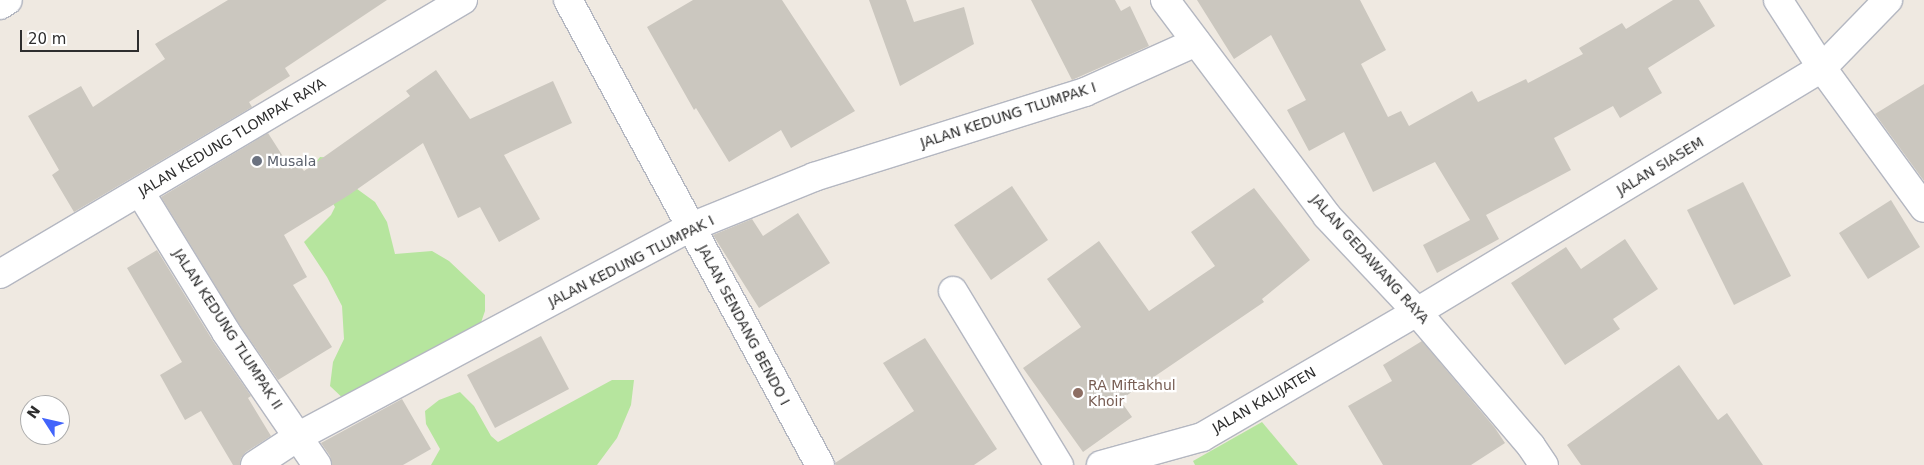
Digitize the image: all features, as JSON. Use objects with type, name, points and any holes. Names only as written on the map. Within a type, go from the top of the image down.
[{"type":"street","points":[[0,5],[8,0]]},
{"type":"street","name":"JALAN KEDUNG TLOMPAK RAYA","points":[[0,274],[464,0]]},
{"type":"street","name":"JALAN SENDANG BENDO I","points":[[568,0],[820,465]]},
{"type":"street","name":"JALAN GEDAWANG RAYA","points":[[1166,0],[1328,216],[1417,312],[1531,446],[1544,465]]},
{"type":"street","points":[[1778,0],[1822,68],[1924,208]]},
{"type":"street","name":"JALAN SIASEM","points":[[1417,312],[1822,68],[1888,0]]},
{"type":"street","name":"JALAN KEDUNG TLUMPAK I","points":[[255,465],[299,436],[691,227],[814,177],[1085,92],[1196,42]]},
{"type":"street","name":"JALAN KEDUNG TLUMPAK II","points":[[140,192],[226,332],[299,436],[317,465]]},
{"type":"street","points":[[953,291],[1059,465]]},
{"type":"street","name":"JALAN KALIJATEN","points":[[1101,465],[1202,437],[1417,312]]},
{"type":"green space","points":[[320,157],[333,158],[353,186],[375,202],[387,222],[395,254],[432,251],[449,261],[485,295],[485,311],[477,334],[348,403],[330,386],[333,362],[344,339],[342,306],[327,277],[304,242],[331,215],[335,207],[312,167]]},
{"type":"green space","points":[[612,380],[634,380],[631,405],[617,438],[597,465],[431,465],[440,449],[426,424],[425,411],[439,400],[460,392],[474,406],[491,436],[498,442]]},
{"type":"green space","points":[[1262,422],[1298,465],[1195,465],[1193,461]]},
{"type":"building","points":[[228,0],[387,0],[285,68],[290,76],[249,102],[252,107],[74,212],[52,175],[59,170],[28,116],[81,86],[93,107],[165,59],[155,44]]},
{"type":"building","points":[[693,0],[782,0],[855,111],[791,148],[781,130],[729,162],[696,108],[694,110],[647,27]]},
{"type":"building","points":[[869,0],[906,0],[914,22],[964,7],[974,44],[900,86]]},
{"type":"building","points":[[1031,0],[1115,0],[1121,11],[1130,6],[1149,46],[1072,80]]},
{"type":"building","points":[[1197,0],[1360,0],[1386,50],[1361,64],[1388,117],[1401,111],[1409,126],[1472,91],[1478,102],[1526,79],[1528,83],[1583,54],[1579,48],[1622,23],[1626,29],[1673,0],[1699,0],[1715,26],[1648,68],[1662,93],[1620,118],[1613,106],[1554,138],[1571,170],[1486,215],[1499,239],[1437,273],[1423,245],[1470,220],[1435,162],[1373,192],[1344,132],[1309,151],[1287,110],[1306,100],[1271,35],[1234,59]]},
{"type":"building","points":[[436,70],[470,119],[553,81],[572,123],[504,155],[540,219],[499,242],[480,207],[458,218],[423,143],[349,195],[284,235],[307,277],[293,285],[332,347],[278,380],[239,324],[161,197],[268,133],[291,169],[299,164],[304,171],[410,96],[406,91]]},
{"type":"building","points":[[1924,84],[1924,181],[1875,114]]},
{"type":"building","points":[[1743,182],[1791,276],[1734,305],[1687,210]]},
{"type":"building","points":[[1012,186],[1048,240],[991,280],[954,225]]},
{"type":"building","points":[[1254,188],[1310,260],[1262,299],[1264,302],[1120,400],[1132,417],[1083,452],[1023,368],[1081,327],[1047,279],[1099,241],[1149,311],[1215,266],[1191,232]]},
{"type":"building","points":[[1891,200],[1920,247],[1868,279],[1839,233]]},
{"type":"building","points":[[798,213],[830,263],[759,308],[713,235],[752,219],[763,236]]},
{"type":"building","points":[[1625,239],[1658,289],[1613,319],[1620,329],[1565,365],[1511,283],[1566,247],[1581,269]]},
{"type":"building","points":[[157,250],[213,341],[251,396],[248,398],[271,436],[246,452],[241,458],[240,465],[233,465],[201,411],[185,420],[160,375],[182,362],[127,268]]},
{"type":"building","points":[[541,336],[569,389],[495,428],[467,375]]},
{"type":"building","points":[[925,338],[997,449],[974,465],[836,465],[835,463],[914,411],[883,363]]},
{"type":"building","points":[[1422,341],[1495,428],[1505,443],[1471,465],[1383,465],[1348,406],[1392,381],[1383,365]]},
{"type":"building","points":[[1679,365],[1718,420],[1727,413],[1763,465],[1581,465],[1567,445]]},
{"type":"building","points":[[402,399],[431,449],[403,465],[332,465],[330,456],[321,443]]},
{"type":"place","name":"Musala","points":[[257,161]]},
{"type":"place","name":"RA Miftakhul Khoir","points":[[1078,393]]}]
